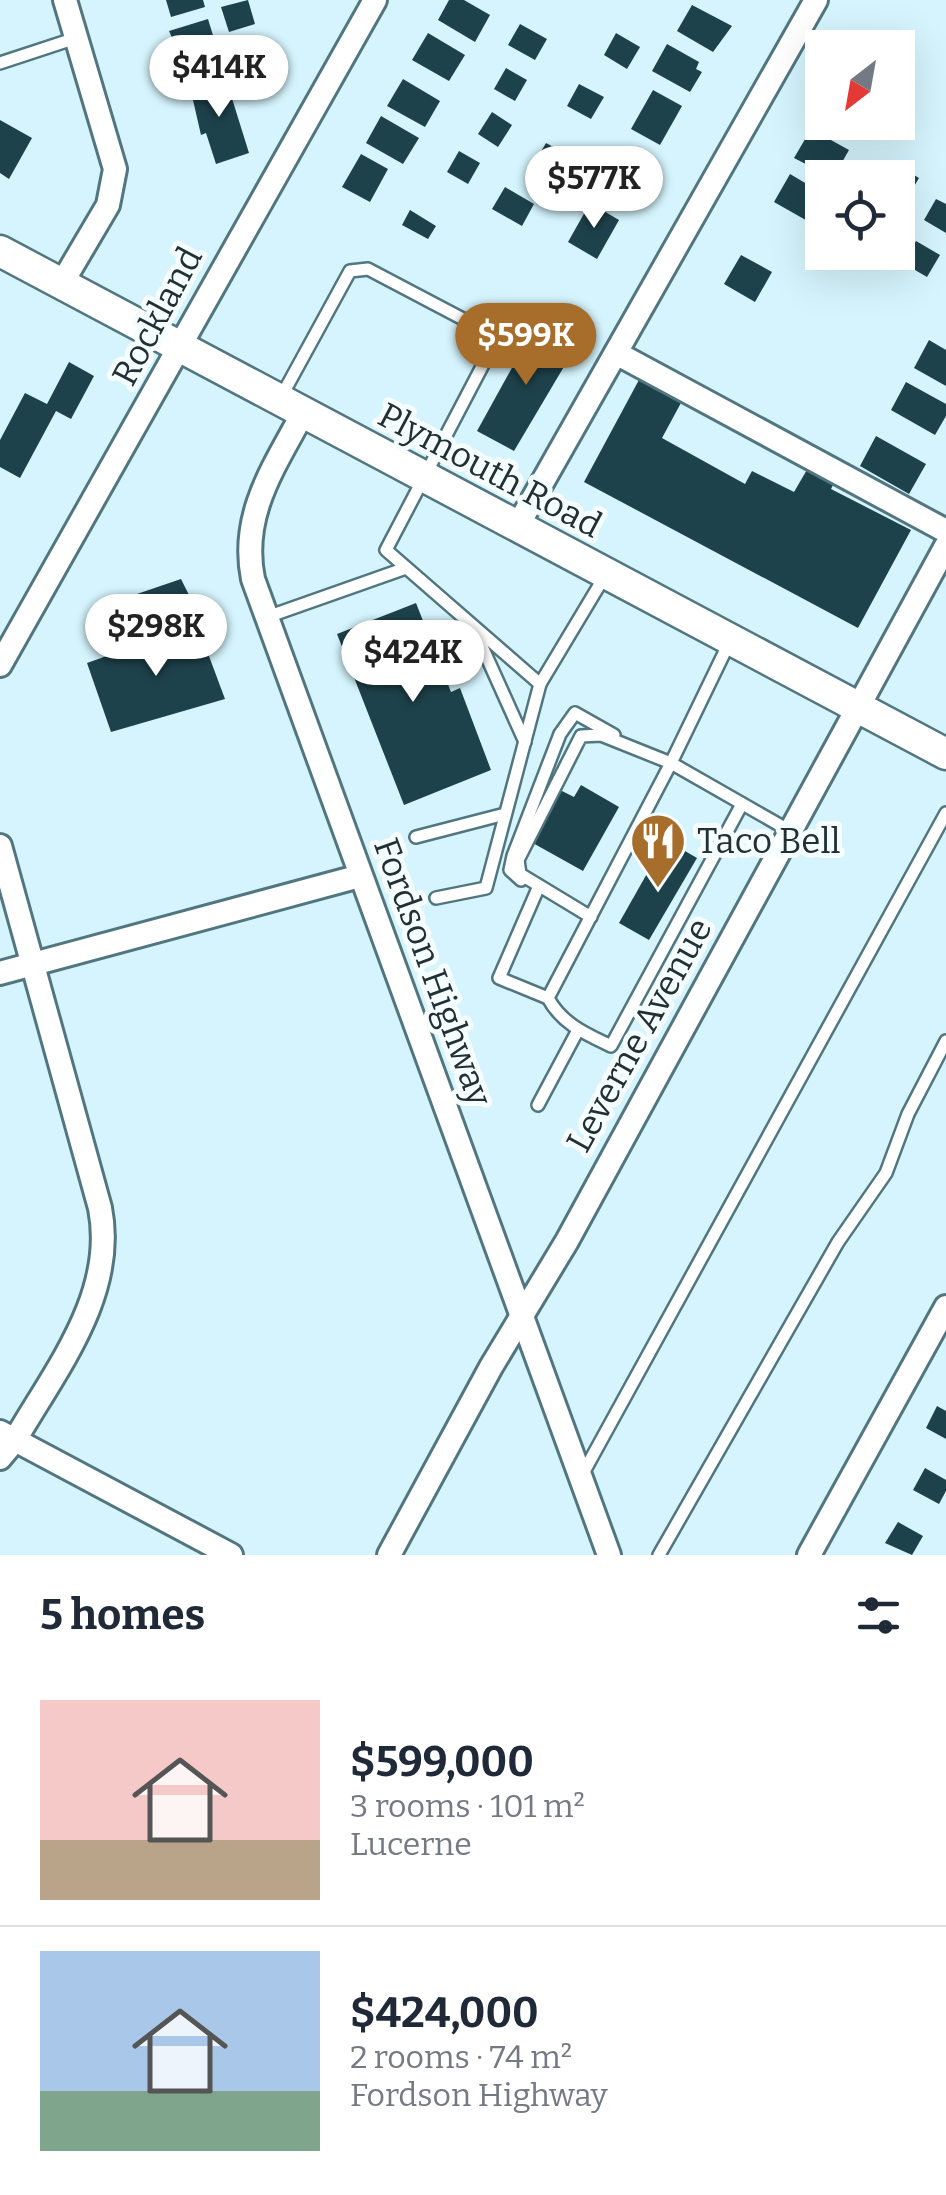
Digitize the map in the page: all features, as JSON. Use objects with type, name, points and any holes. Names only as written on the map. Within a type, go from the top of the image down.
[{"type":"main road","name":"Plymouth Road","points":[[0,251],[946,754]]},
{"type":"street","points":[[62,283],[108,205],[115,169],[65,0]]},
{"type":"street","name":"Rockland","points":[[0,666],[375,0]]},
{"type":"street","points":[[517,527],[816,0]]},
{"type":"street","points":[[616,353],[946,531]]},
{"type":"street","name":"Fordson Highway","points":[[291,407],[256,501],[250,527],[250,562],[360,876],[609,1555]]},
{"type":"street","name":"Leverne Avenue","points":[[389,1555],[946,546]]},
{"type":"street","points":[[0,846],[100,1208],[105,1247],[92,1304],[5,1443],[232,1555]]},
{"type":"street","points":[[0,972],[360,876]]},
{"type":"street","points":[[809,1555],[946,1307]]},
{"type":"lane","points":[[0,63],[76,38]]},
{"type":"lane","points":[[291,407],[350,272],[358,268],[368,269],[482,329],[490,342],[486,359],[386,550],[540,684]]},
{"type":"lane","points":[[267,617],[406,568]]},
{"type":"lane","points":[[436,898],[486,888],[540,684],[606,574]]},
{"type":"lane","points":[[472,625],[524,742]]},
{"type":"lane","points":[[548,998],[731,640]]},
{"type":"lane","points":[[534,883],[517,880],[510,870],[560,734],[576,713],[630,747]]},
{"type":"lane","points":[[591,917],[520,874],[518,860],[581,736],[601,735],[671,763],[790,831]]},
{"type":"lane","points":[[534,883],[499,978],[548,998],[556,1012],[578,1030],[612,1046],[742,804]]},
{"type":"lane","points":[[580,1477],[946,813]]},
{"type":"lane","points":[[416,837],[505,814]]},
{"type":"lane","points":[[538,1106],[578,1030]]},
{"type":"lane","points":[[659,1555],[838,1242],[886,1173],[908,1114],[946,1041]]},
{"type":"building","points":[[166,0],[203,0],[205,7],[171,17]]},
{"type":"building","points":[[248,0],[255,24],[229,32],[221,7]]},
{"type":"building","points":[[449,0],[464,0],[490,15],[475,42],[438,20]]},
{"type":"building","points":[[692,5],[732,26],[713,52],[677,31]]},
{"type":"building","points":[[208,19],[222,65],[189,75],[169,31]]},
{"type":"building","points":[[520,24],[547,39],[535,60],[508,45]]},
{"type":"building","points":[[428,33],[465,55],[449,81],[412,60]]},
{"type":"building","points":[[616,33],[640,47],[627,69],[604,55]]},
{"type":"building","points":[[667,44],[699,62],[696,69],[702,72],[690,92],[652,71]]},
{"type":"building","points":[[506,68],[527,80],[515,101],[494,89]]},
{"type":"building","points":[[225,76],[249,153],[216,164],[206,133],[201,135],[190,87]]},
{"type":"building","points":[[403,79],[440,101],[425,127],[387,106]]},
{"type":"building","points":[[579,84],[604,97],[591,119],[567,106]]},
{"type":"building","points":[[653,90],[682,106],[660,145],[631,129]]},
{"type":"building","points":[[492,112],[512,125],[498,147],[478,134]]},
{"type":"building","points":[[381,116],[419,138],[403,164],[366,143]]},
{"type":"building","points":[[0,120],[32,138],[9,179],[0,173]]},
{"type":"building","points":[[805,139],[831,140],[849,150],[843,160],[805,160],[805,164],[794,158]]},
{"type":"building","points":[[546,143],[570,156],[557,178],[533,165]]},
{"type":"building","points":[[621,149],[649,165],[627,204],[599,188]]},
{"type":"building","points":[[459,151],[480,163],[468,184],[447,172]]},
{"type":"building","points":[[361,154],[388,169],[370,202],[342,187]]},
{"type":"building","points":[[790,174],[805,183],[805,220],[774,202]]},
{"type":"building","points":[[505,187],[534,204],[522,226],[492,209]]},
{"type":"building","points":[[936,199],[946,204],[946,233],[924,220]]},
{"type":"building","points":[[590,203],[619,220],[597,259],[568,242]]},
{"type":"building","points":[[410,210],[436,226],[428,239],[402,225]]},
{"type":"building","points":[[915,243],[940,255],[927,277],[915,270]]},
{"type":"building","points":[[741,255],[772,272],[755,302],[724,284]]},
{"type":"building","points":[[535,326],[575,348],[514,451],[477,431]]},
{"type":"building","points":[[929,340],[946,350],[946,386],[914,368]]},
{"type":"building","points":[[69,362],[94,376],[71,419],[56,411],[20,478],[0,467],[0,440],[25,393],[47,404]]},
{"type":"building","points":[[640,378],[682,401],[662,438],[745,484],[752,471],[794,492],[808,468],[835,481],[831,489],[911,530],[858,628],[584,482]]},
{"type":"building","points":[[906,382],[946,404],[946,416],[935,435],[891,410]]},
{"type":"building","points":[[876,436],[926,464],[909,494],[860,466]]},
{"type":"building","points":[[181,579],[191,599],[145,615],[137,594]]},
{"type":"building","points":[[416,603],[451,692],[460,688],[491,770],[404,805],[337,634]]},
{"type":"building","points":[[197,624],[225,699],[111,732],[87,663]]},
{"type":"building","points":[[581,785],[619,807],[583,871],[531,842],[560,790],[574,797]]},
{"type":"building","points":[[666,840],[697,858],[649,940],[619,923]]},
{"type":"building","points":[[937,1406],[946,1411],[946,1439],[926,1428]]},
{"type":"building","points":[[925,1468],[946,1480],[946,1491],[939,1504],[913,1490]]},
{"type":"building","points":[[898,1522],[923,1536],[912,1555],[885,1543]]},
{"type":"place","name":"Taco Bell","points":[[658,890]]}]
